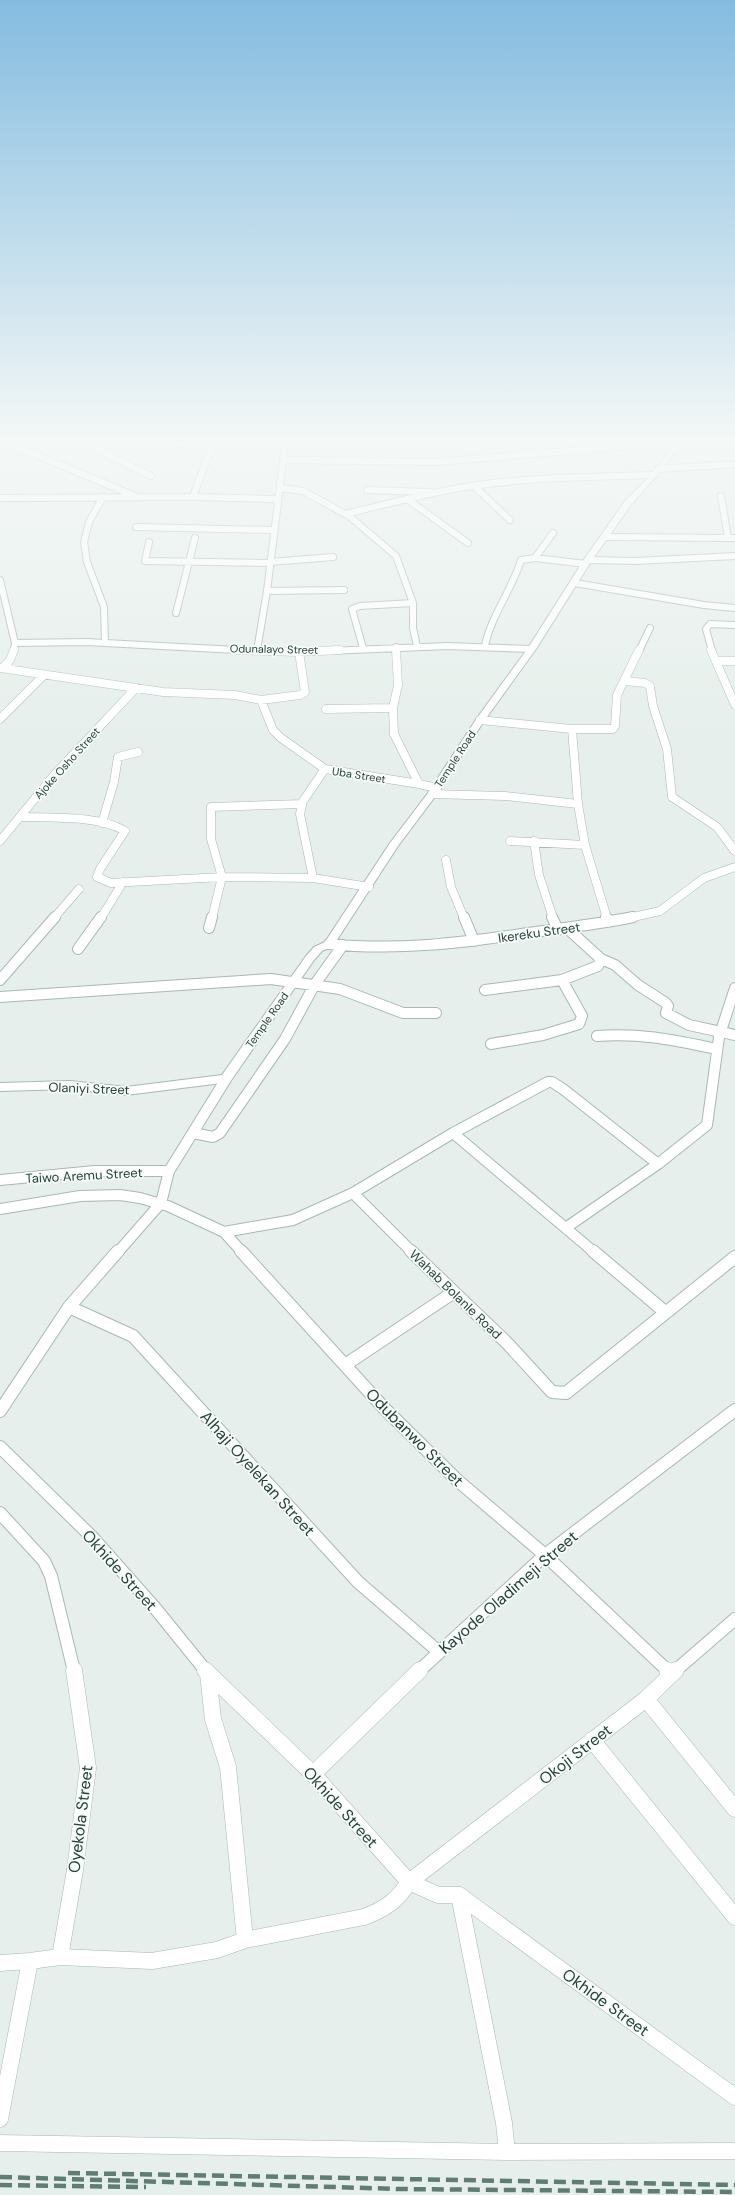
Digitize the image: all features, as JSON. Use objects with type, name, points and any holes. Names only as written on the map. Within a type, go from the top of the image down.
[{"type":"street","points":[[83,539],[87,566],[96,591],[103,602],[105,643]]},
{"type":"street","points":[[176,613],[195,539]]},
{"type":"street","points":[[257,650],[267,591],[272,539]]},
{"type":"street","points":[[376,539],[396,556],[413,603],[413,628],[417,646]]},
{"type":"street","points":[[463,539],[468,543]]},
{"type":"street","points":[[535,558],[548,539]]},
{"type":"street","name":"Temple Road","points":[[226,1079],[310,958],[318,949],[329,944],[369,887],[394,845],[435,791],[480,720],[532,649],[587,562],[603,539]]},
{"type":"street","points":[[149,542],[145,560],[188,562],[270,562],[333,557]]},
{"type":"street","points":[[485,645],[489,627],[517,574],[521,560],[526,558],[587,562],[735,556]]},
{"type":"street","points":[[0,580],[16,643],[15,652],[11,660],[1,668]]},
{"type":"street","points":[[575,582],[704,605],[735,608]]},
{"type":"street","points":[[267,591],[344,590]]},
{"type":"street","points":[[362,648],[352,609],[360,606],[413,603]]},
{"type":"street","points":[[735,625],[710,624],[707,626],[710,647],[735,705]]},
{"type":"street","points":[[480,720],[572,729],[613,729],[615,726],[617,695],[650,628]]},
{"type":"street","name":"Odunalayo Street","points":[[16,643],[48,641],[299,652],[362,648],[485,645],[532,649]]},
{"type":"street","points":[[396,647],[398,685],[393,708],[394,734],[419,784]]},
{"type":"street","points":[[1,668],[163,692],[250,696],[261,700],[300,695],[305,692],[305,682],[298,657],[299,652]]},
{"type":"street","points":[[717,661],[735,661]]},
{"type":"street","points":[[0,719],[44,675]]},
{"type":"street","points":[[625,681],[650,686],[653,706],[667,749],[672,797],[676,801],[701,814],[725,833],[735,851]]},
{"type":"street","name":"Ajoke Osho Street","points":[[0,841],[55,774],[136,688]]},
{"type":"street","name":"Uba Street","points":[[261,700],[273,730],[281,738],[326,769],[419,784],[435,791],[530,797],[578,804]]},
{"type":"street","points":[[326,709],[393,708]]},
{"type":"street","points":[[572,729],[578,804],[585,845],[608,922]]},
{"type":"street","points":[[102,823],[114,782],[118,757],[138,752]]},
{"type":"street","points":[[313,878],[313,869],[302,831],[302,804],[326,769]]},
{"type":"street","points":[[209,928],[222,877],[211,839],[211,806],[302,804]]},
{"type":"street","points":[[20,817],[102,823],[121,827],[125,831],[97,877],[111,883],[222,877],[313,878],[369,887]]},
{"type":"street","points":[[510,841],[534,841],[585,845]]},
{"type":"street","points":[[534,841],[539,878],[549,910],[563,930],[601,959],[615,965],[638,985],[666,1003],[668,1006],[666,1013],[719,1041]]},
{"type":"street","points":[[446,860],[451,887],[474,941]]},
{"type":"street","name":"Ikereku Street","points":[[329,944],[395,947],[474,941],[563,930],[608,922],[660,911],[704,878],[735,867]]},
{"type":"street","points":[[78,949],[101,917],[123,882]]},
{"type":"street","points":[[0,980],[79,889]]},
{"type":"street","points":[[193,1133],[213,1137],[220,1133],[285,1038],[315,984],[343,945]]},
{"type":"street","points":[[485,990],[562,980],[598,966],[601,959]]},
{"type":"street","points":[[0,997],[271,979],[293,983],[315,984],[340,989],[403,1013],[436,1013]]},
{"type":"street","points":[[492,1044],[543,1035],[579,1024],[582,1016],[580,1010],[562,980]]},
{"type":"street","points":[[567,1227],[658,1164],[707,1125],[719,1041],[735,988]]},
{"type":"street","points":[[597,1036],[628,1034],[719,1041],[735,1036]]},
{"type":"street","points":[[0,1411],[69,1307],[161,1200],[168,1173],[226,1079]]},
{"type":"street","name":"Olaniyi Street","points":[[0,1087],[70,1085],[126,1091],[226,1079]]},
{"type":"street","points":[[224,1232],[294,1220],[353,1193],[453,1133],[548,1082],[552,1082],[658,1164]]},
{"type":"street","points":[[453,1133],[567,1227],[665,1312],[735,1257]]},
{"type":"street","name":"Taiwo Aremu Street","points":[[0,1180],[95,1171],[168,1173]]},
{"type":"street","name":"Odubanwo Street","points":[[0,1209],[100,1193],[130,1195],[161,1200],[210,1228],[224,1232],[384,1408],[457,1480],[545,1555],[671,1674]]},
{"type":"street","name":"Wahab Bolanle Road","points":[[353,1193],[508,1344],[552,1392],[558,1394],[566,1393],[622,1351],[665,1312]]},
{"type":"street","points":[[345,1366],[454,1292]]},
{"type":"street","name":"Alhaji Oyelekan Street","points":[[69,1307],[133,1336],[358,1582],[439,1652]]},
{"type":"street","name":"Kayode Oladimeji Street","points":[[313,1774],[439,1652],[545,1555],[735,1410]]},
{"type":"street","name":"Okhide Street","points":[[0,1447],[91,1536],[154,1608],[208,1674],[313,1774],[409,1882],[438,1894],[459,1895],[735,2097]]},
{"type":"street","name":"Oyekola Street","points":[[0,1513],[44,1561],[51,1576],[72,1664],[82,1715],[88,1768],[60,1957]]},
{"type":"street","name":"Okoji Street","points":[[60,1957],[152,1961],[217,1950],[244,1940],[364,1917],[383,1910],[395,1903],[409,1882],[646,1699],[671,1674],[734,1622]]},
{"type":"street","points":[[208,1674],[213,1718],[228,1766],[244,1940]]},
{"type":"street","points":[[646,1699],[735,1809]]},
{"type":"street","points":[[592,1740],[735,1917]]},
{"type":"street","points":[[459,1895],[504,2123],[507,2152]]},
{"type":"street","points":[[0,1963],[60,1957]]},
{"type":"street","points":[[0,2119],[30,1961]]},
{"type":"street","points":[[0,2142],[507,2152],[735,2151]]},
{"type":"railway","points":[[68,2173],[735,2185]]},
{"type":"railway","points":[[0,2177],[399,2189],[735,2192]]},
{"type":"railway","points":[[0,2185],[146,2187]]}]
